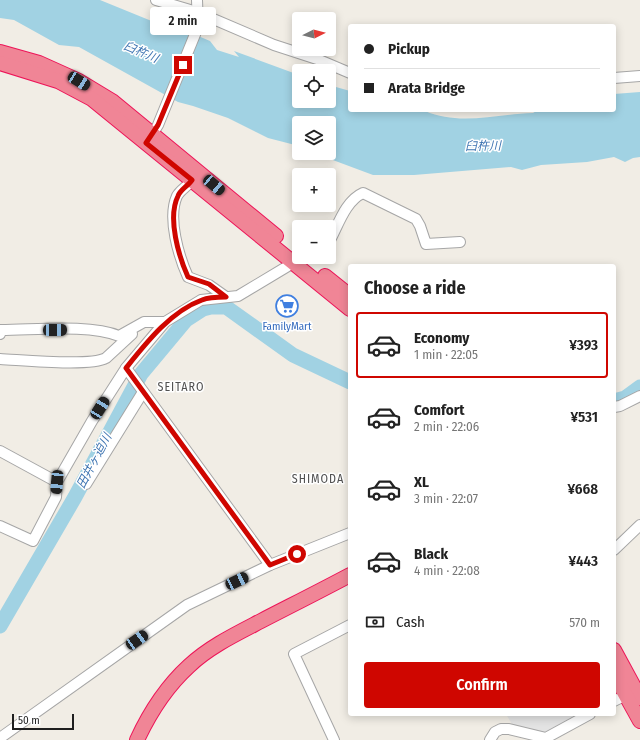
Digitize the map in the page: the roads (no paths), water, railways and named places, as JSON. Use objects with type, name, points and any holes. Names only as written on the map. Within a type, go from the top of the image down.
[{"type":"highway","points":[[0,52],[40,63],[79,81],[112,101],[192,180],[292,252]]},
{"type":"highway","points":[[0,63],[58,81],[92,99],[150,138],[292,251]]},
{"type":"highway","points":[[307,264],[348,307]]},
{"type":"highway","points":[[309,264],[348,294]]},
{"type":"highway","points":[[137,740],[146,720],[174,681],[208,651],[234,634],[348,576]]},
{"type":"highway","points":[[147,740],[166,705],[181,687],[214,658],[239,642],[348,587]]},
{"type":"highway","points":[[616,655],[640,721]]},
{"type":"highway","points":[[616,677],[631,696]]},
{"type":"street","points":[[156,0],[197,12],[274,45],[317,59],[348,72]]},
{"type":"street","points":[[150,138],[168,103],[198,27],[197,0]]},
{"type":"street","points":[[616,78],[640,76]]},
{"type":"street","points":[[192,180],[180,192],[175,204],[174,222],[181,261],[188,277],[209,284],[226,297]]},
{"type":"street","points":[[336,228],[343,214],[358,196],[363,193],[416,219],[426,244],[460,242]]},
{"type":"street","points":[[0,526],[33,541],[56,497],[57,482],[92,421],[128,370],[165,322],[201,300],[238,296],[292,263]]},
{"type":"street","points":[[0,359],[87,362],[102,360],[133,333],[152,322]]},
{"type":"street","points":[[0,334],[1,330],[92,329],[110,332],[120,336],[139,324],[165,322]]},
{"type":"street","points":[[128,370],[141,390],[270,565]]},
{"type":"street","points":[[86,484],[141,390]]},
{"type":"street","points":[[616,407],[640,396]]},
{"type":"street","points":[[0,451],[57,482]]},
{"type":"street","points":[[616,548],[640,525]]},
{"type":"street","points":[[0,738],[187,605],[270,565],[348,535]]},
{"type":"street","points":[[334,740],[294,654],[348,626]]},
{"type":"street","points":[[490,740],[495,732],[505,729],[546,738],[586,716]]},
{"type":"water","name":"臼杵川","points":[[0,0],[100,0],[154,22],[177,27],[210,41],[217,50],[239,57],[234,51],[292,72],[292,108],[336,108],[336,87],[348,90],[348,112],[428,112],[451,118],[478,118],[535,112],[616,112],[616,94],[640,92],[640,157],[633,158],[625,162],[614,157],[587,162],[541,165],[522,170],[511,167],[414,175],[373,175],[333,160],[336,160],[336,116],[292,116],[292,144],[268,138],[228,118],[178,102],[79,47],[59,45],[14,20],[0,18]]},
{"type":"waterway","name":"田井ヶ迫川","points":[[0,626],[75,497],[141,374],[186,320],[203,309],[211,307],[226,307],[293,355],[348,381]]},
{"type":"waterway","name":"田井ヶ迫川","points":[[616,400],[625,398],[640,387]]},
{"type":"place","name":"FamilyMart","points":[[287,306]]},
{"type":"district","name":"SEITARO","points":[[181,387]]},
{"type":"district","name":"SHIMODA","points":[[318,479]]}]
